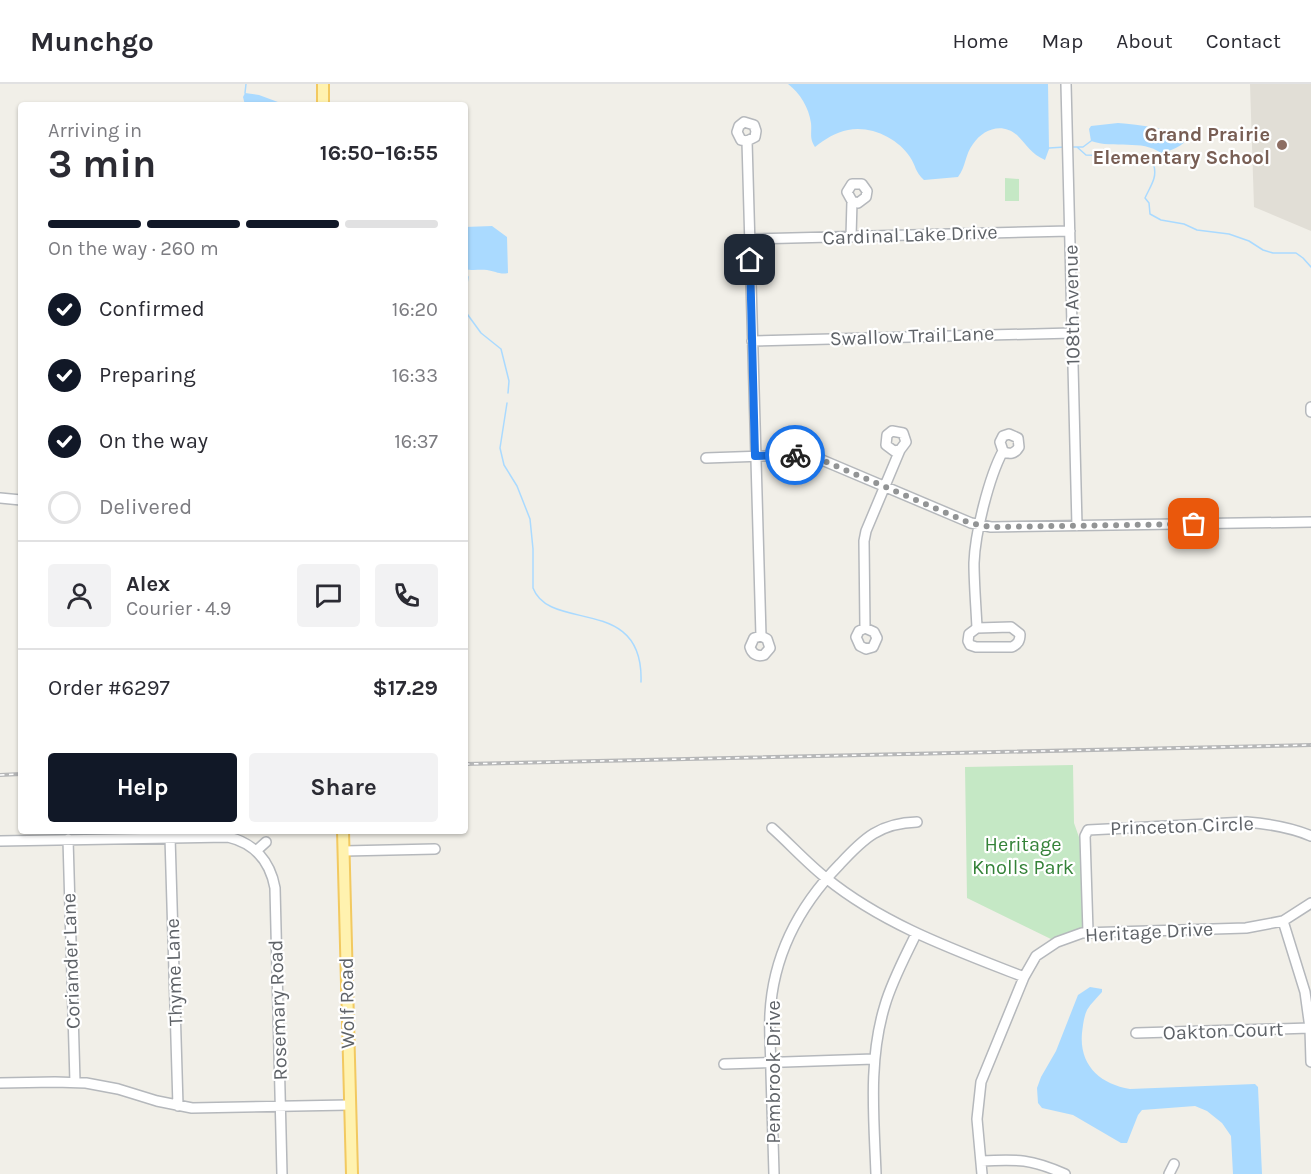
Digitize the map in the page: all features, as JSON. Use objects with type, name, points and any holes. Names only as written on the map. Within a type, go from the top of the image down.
[{"type":"main road","points":[[323,84],[323,102]]},
{"type":"main road","name":"Wolf Road","points":[[343,834],[352,1174]]},
{"type":"street","name":"108th Avenue","points":[[1066,84],[1077,526]]},
{"type":"street","points":[[747,141],[761,636]]},
{"type":"street","points":[[851,237],[852,201]]},
{"type":"street","name":"Cardinal Lake Drive","points":[[750,239],[1070,231]]},
{"type":"street","name":"Swallow Trail Lane","points":[[752,341],[1072,333]]},
{"type":"street","points":[[1311,407],[1311,412]]},
{"type":"street","points":[[865,628],[864,541],[900,450]]},
{"type":"street","points":[[976,628],[974,565],[981,525],[997,461],[1003,451]]},
{"type":"street","points":[[706,458],[791,454],[813,457],[970,523],[981,525],[1077,526],[1311,522]]},
{"type":"street","points":[[0,498],[18,500]]},
{"type":"street","points":[[1011,627],[1016,630],[1020,640],[1012,647],[976,647],[970,645],[968,641],[969,634],[976,628],[1011,627]]},
{"type":"street","name":"Pembrook Drive","points":[[774,1174],[770,1013],[777,968],[798,918],[826,878],[864,838],[901,822],[917,822]]},
{"type":"street","name":"Princeton Circle","points":[[1088,932],[1085,836],[1088,830],[1247,822],[1296,829],[1311,836]]},
{"type":"street","points":[[772,828],[826,878],[878,914],[916,934],[1023,977]]},
{"type":"street","name":"Thyme Lane","points":[[171,837],[178,1106]]},
{"type":"street","points":[[0,841],[228,837],[245,842],[256,851],[266,842]]},
{"type":"street","name":"Coriander Lane","points":[[68,839],[75,1083]]},
{"type":"street","points":[[344,851],[435,849]]},
{"type":"street","name":"Rosemary Road","points":[[256,851],[271,870],[275,888],[282,1174]]},
{"type":"street","name":"Heritage Drive","points":[[982,1174],[977,1112],[981,1082],[1023,977],[1036,956],[1057,942],[1088,932],[1246,928],[1282,921],[1311,903]]},
{"type":"street","points":[[1282,921],[1305,992],[1310,1028],[1311,1062]]},
{"type":"street","points":[[876,1174],[874,1059],[885,1004],[916,934]]},
{"type":"street","name":"Oakton Court","points":[[1136,1033],[1310,1028]]},
{"type":"street","points":[[724,1064],[874,1059]]},
{"type":"street","points":[[0,1083],[75,1083],[118,1089],[178,1106],[206,1109],[349,1105]]},
{"type":"street","points":[[981,1161],[1016,1159],[1039,1163],[1065,1174]]},
{"type":"street","points":[[1169,1174],[1174,1164]]},
{"type":"shaded area","name":"Grand Prairie Elementary School","points":[[1250,84],[1311,84],[1311,231],[1254,207]]},
{"type":"green space","points":[[1005,178],[1019,179],[1019,201],[1005,201]]},
{"type":"green space","name":"Heritage Knolls Park","points":[[1073,765],[1074,823],[1080,840],[1087,931],[1055,941],[967,898],[965,767]]},
{"type":"water","points":[[788,84],[1048,84],[1049,149],[1045,160],[1011,131],[993,129],[982,134],[973,144],[958,177],[924,180],[905,150],[883,134],[874,131],[856,129],[844,131],[831,136],[815,147],[811,138],[811,123],[806,106]]},
{"type":"water","points":[[245,93],[259,95],[278,102],[244,102]]},
{"type":"water","points":[[1118,123],[1162,129],[1187,138],[1180,146],[1161,153],[1145,146],[1091,141],[1089,129],[1091,126]]},
{"type":"water","points":[[492,226],[507,237],[508,273],[468,270],[468,227]]},
{"type":"water","points":[[1090,987],[1102,989],[1102,992],[1090,1005],[1085,1015],[1082,1033],[1084,1055],[1094,1071],[1109,1083],[1130,1089],[1255,1084],[1258,1087],[1262,1174],[1233,1174],[1231,1136],[1222,1123],[1207,1111],[1195,1106],[1142,1110],[1127,1143],[1121,1143],[1073,1115],[1042,1108],[1038,1103],[1037,1088],[1041,1077],[1056,1051],[1078,995]]},
{"type":"waterway","points":[[245,93],[246,84]]},
{"type":"waterway","points":[[1073,147],[1083,147],[1091,141]]},
{"type":"waterway","points":[[1049,148],[1065,147]]},
{"type":"waterway","points":[[1077,147],[1086,155],[1137,157],[1154,166],[1154,178],[1145,198],[1149,203],[1150,214],[1161,220],[1184,224],[1197,230],[1229,234],[1273,253],[1296,253],[1311,267]]},
{"type":"waterway","points":[[468,315],[481,333],[501,349],[509,381],[508,393]]},
{"type":"waterway","points":[[507,403],[500,448],[504,465],[517,486],[530,519],[533,588],[543,601],[557,609],[613,625],[628,637],[638,655],[641,682]]},
{"type":"railway","points":[[468,764],[1311,745]]},
{"type":"railway","points":[[0,775],[18,774]]},
{"type":"way so far","points":[[795,455],[822,460],[970,523],[991,527],[1194,524]]},
{"type":"place","name":"Grand Prairie Elementary School","points":[[1282,145]]},
{"type":"route","points":[[750,260],[755,456],[795,455]]}]
